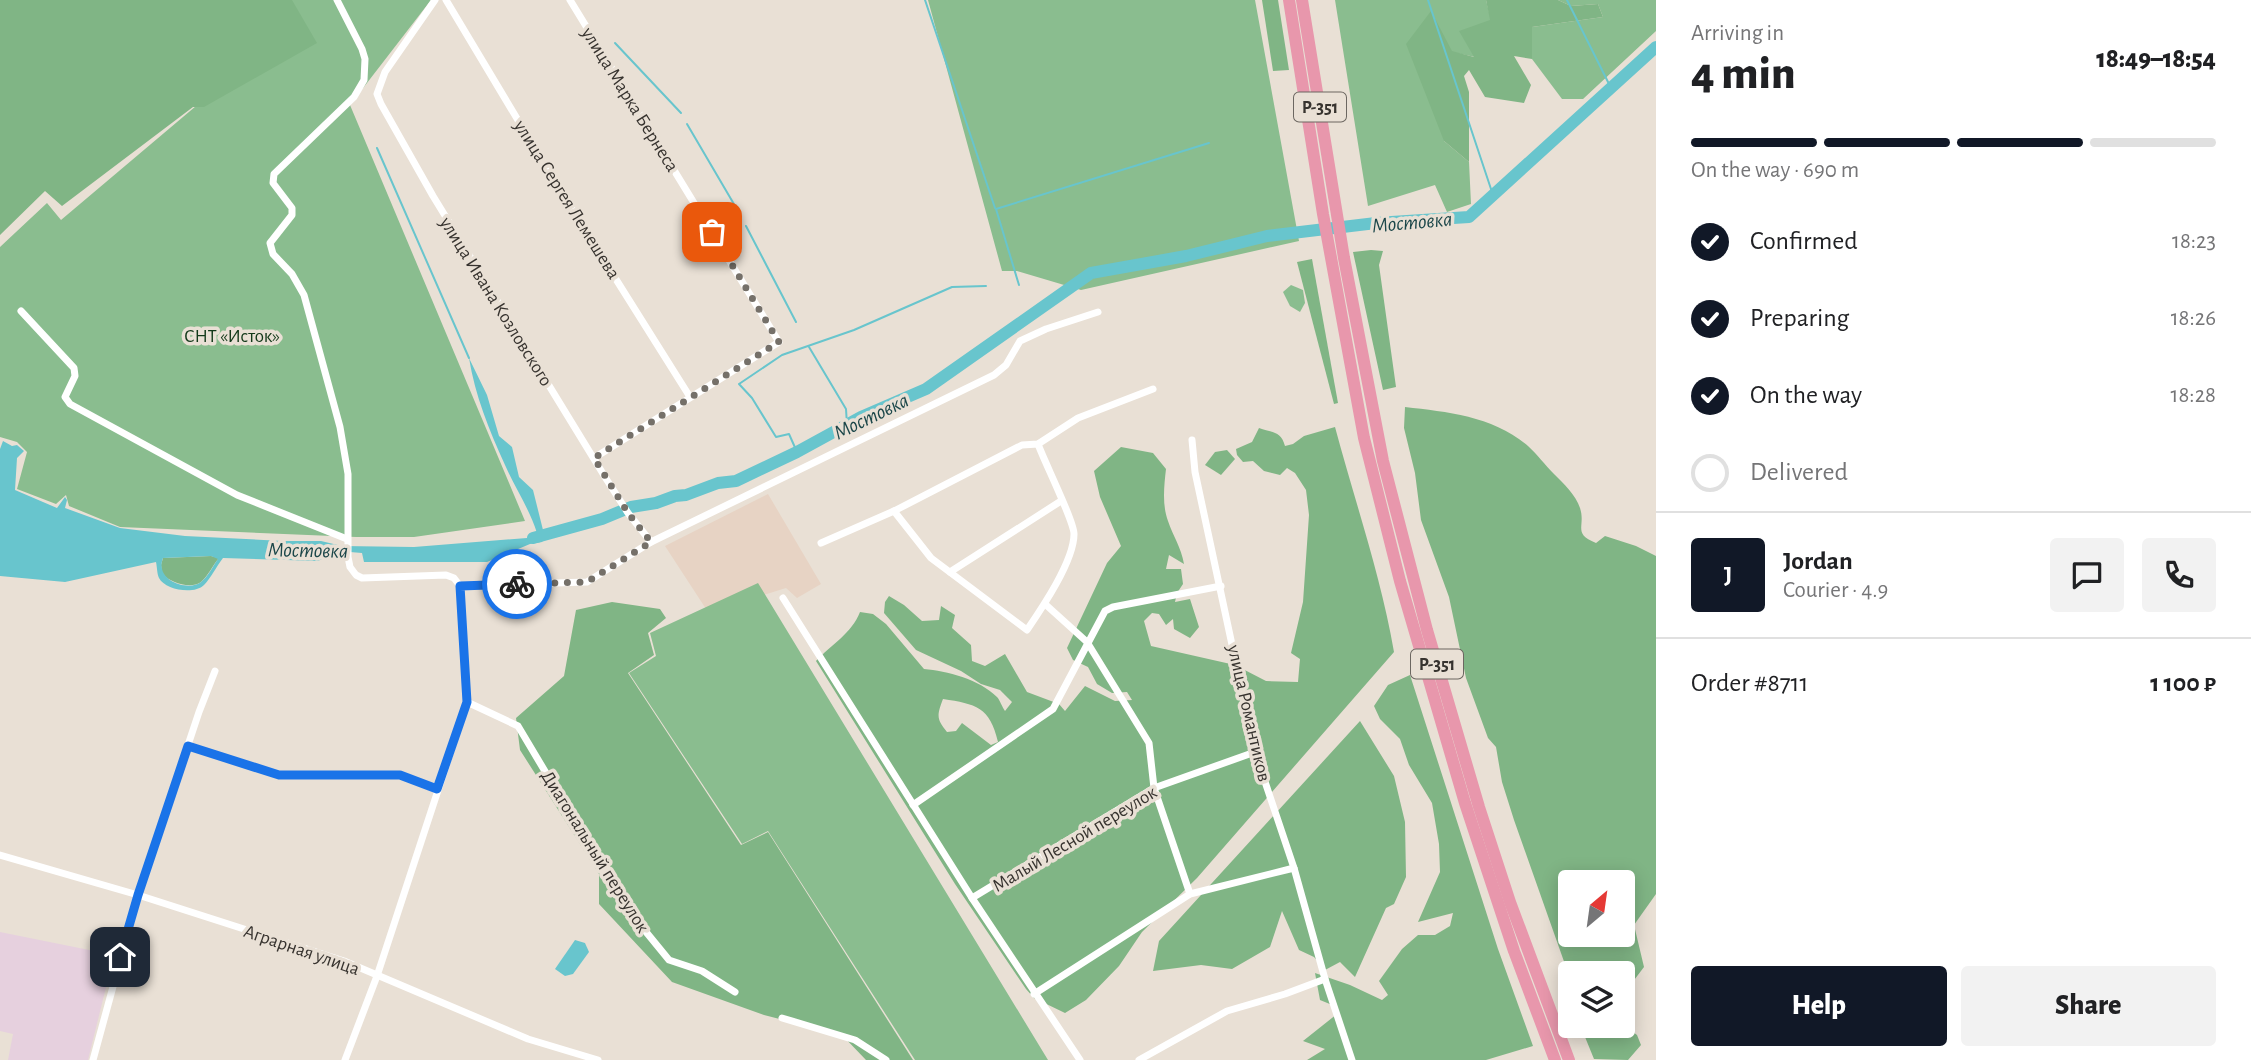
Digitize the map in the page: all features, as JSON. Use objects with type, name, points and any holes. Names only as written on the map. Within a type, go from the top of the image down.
[{"type":"highway","name":"Р-351","points":[[1289,0],[1323,214],[1338,258],[1383,461],[1427,630],[1510,902],[1569,1060]]},
{"type":"highway","name":"Р-351","points":[[1302,0],[1337,215],[1338,258],[1364,438],[1400,581],[1485,864],[1555,1060]]},
{"type":"street","points":[[337,0],[362,49],[365,59],[364,80],[354,97],[274,174],[273,183],[292,208],[292,215],[270,243],[273,254],[292,274],[304,295],[340,427],[348,474],[349,567],[362,578],[446,575],[454,578],[460,586],[467,702],[377,976],[345,1060]]},
{"type":"street","name":"улица Ивана Козловского","points":[[435,0],[385,72],[377,94],[380,104],[623,505],[651,542]]},
{"type":"street","name":"улица Сергея Лемешева","points":[[446,0],[558,187],[690,397]]},
{"type":"street","name":"улица Марка Бернеса","points":[[570,0],[779,342],[690,397]]},
{"type":"street","points":[[21,311],[74,368],[75,376],[65,397],[69,404],[237,495],[347,542]]},
{"type":"street","points":[[460,586],[587,582],[651,542],[994,375],[1006,365],[1020,341],[1046,329],[1098,312]]},
{"type":"street","points":[[821,543],[894,511],[1023,445],[1038,444],[1078,418],[1153,389]]},
{"type":"street","points":[[594,458],[690,397]]},
{"type":"street","name":"улица Романтиков","points":[[1192,440],[1195,472],[1255,752],[1294,868],[1325,979],[1352,1060]]},
{"type":"street","points":[[894,511],[931,558],[1027,630],[1045,604],[1071,552],[1074,532],[1038,444]]},
{"type":"street","points":[[950,572],[1061,501]]},
{"type":"street","points":[[913,805],[1053,709],[1101,614],[1113,607],[1221,586]]},
{"type":"street","points":[[783,598],[972,898],[1080,1060]]},
{"type":"street","points":[[1045,604],[1087,642],[1149,743],[1154,788],[1190,894]]},
{"type":"street","points":[[93,1060],[138,895],[215,671]]},
{"type":"street","name":"Диагональный переулок","points":[[467,702],[518,726],[634,916],[669,960],[702,971],[735,992]]},
{"type":"street","points":[[188,746],[279,775],[400,775],[437,789]]},
{"type":"street","name":"Малый Лесной переулок","points":[[972,898],[1154,788],[1255,752]]},
{"type":"street","name":"Аграрная улица","points":[[0,855],[138,895],[344,961],[528,1039],[598,1060]]},
{"type":"street","points":[[1034,994],[1190,894],[1294,868]]},
{"type":"street","points":[[1139,1060],[1227,1011],[1325,979]]},
{"type":"street","points":[[782,1018],[855,1040],[886,1060]]},
{"type":"shaded area","points":[[768,494],[821,584],[797,598],[786,588],[708,612],[665,546]]},
{"type":"shaded area","points":[[0,932],[114,955],[88,1060],[8,1060],[13,1034],[0,1031]]},
{"type":"green space","points":[[0,0],[292,0],[317,43],[204,107],[193,107],[62,206],[45,191],[0,235]]},
{"type":"green space","name":"СНТ «Исток»","points":[[62,0],[431,0],[350,105],[525,521],[414,537],[120,527],[69,506],[66,495],[56,504],[17,489],[27,452],[17,442],[0,437],[0,247],[47,203],[61,220],[196,106]]},
{"type":"green space","points":[[928,0],[1255,0],[1299,241],[1081,290],[1017,271],[1002,271]]},
{"type":"green space","points":[[1262,0],[1278,0],[1289,70],[1273,71]]},
{"type":"green space","points":[[1335,0],[1486,0],[1491,20],[1475,57],[1452,52],[1444,141],[1469,162],[1471,204],[1447,212],[1435,185],[1368,206]]},
{"type":"green space","points":[[1486,0],[1558,0],[1571,6],[1598,4],[1603,17],[1532,27],[1532,59],[1514,56],[1531,85],[1524,103],[1485,97],[1469,70],[1464,76],[1469,92],[1469,162],[1444,141],[1406,44],[1431,11],[1452,51],[1474,57],[1459,31],[1490,20]]},
{"type":"green space","points":[[1558,0],[1656,0],[1656,31],[1583,99],[1562,99],[1532,59],[1532,27],[1603,17],[1598,4],[1571,6]]},
{"type":"green space","points":[[1383,251],[1379,265],[1396,387],[1383,390],[1353,252]]},
{"type":"green space","points":[[1312,259],[1338,403],[1334,404],[1297,262]]},
{"type":"green space","points":[[1291,285],[1303,290],[1305,303],[1300,312],[1290,306],[1283,292]]},
{"type":"green space","points":[[1405,407],[1470,417],[1485,422],[1528,446],[1565,485],[1578,503],[1582,533],[1589,540],[1596,543],[1605,536],[1656,556],[1656,894],[1635,924],[1635,870],[1558,870],[1558,945],[1502,782],[1496,747],[1488,738],[1466,678],[1449,597],[1421,520],[1415,473],[1404,428]]},
{"type":"green space","points":[[1335,427],[1375,567],[1394,652],[1197,878],[1142,932],[1119,966],[1086,1000],[1065,1013],[1034,998],[1026,989],[955,884],[816,661],[847,633],[860,612],[873,614],[886,624],[924,669],[952,674],[981,685],[997,697],[1005,711],[1012,702],[1000,690],[981,684],[961,671],[916,650],[884,613],[885,602],[889,596],[922,621],[939,620],[941,606],[955,615],[952,628],[971,645],[972,661],[985,666],[1005,654],[1027,692],[1059,704],[1065,711],[1085,686],[1115,701],[1132,700],[1127,692],[1112,693],[1097,684],[1088,667],[1073,660],[1067,648],[1107,563],[1121,546],[1100,497],[1094,471],[1121,447],[1153,453],[1166,469],[1165,509],[1184,564],[1169,555],[1166,569],[1181,569],[1183,584],[1175,602],[1190,599],[1199,627],[1190,638],[1174,629],[1173,619],[1166,625],[1159,614],[1152,613],[1144,621],[1151,646],[1235,665],[1266,681],[1298,682],[1300,659],[1291,653],[1303,602],[1309,515],[1306,490],[1295,473],[1287,468],[1280,475],[1264,471],[1253,461],[1243,462],[1236,449],[1252,442],[1259,428],[1279,435],[1285,446],[1304,436]],"holes":[[[943,699],[973,706],[986,714],[998,742],[991,745],[962,723],[956,731],[947,732],[939,720],[940,709]]]},
{"type":"green space","points":[[1227,450],[1235,459],[1221,475],[1205,465],[1215,452]]},
{"type":"green space","points":[[163,558],[219,558],[204,580],[196,584],[180,584],[162,574]]},
{"type":"green space","points":[[758,583],[1048,1060],[915,1060],[768,831],[742,844],[629,673],[656,656],[650,633]]},
{"type":"green space","points":[[612,602],[660,609],[666,618],[648,633],[654,655],[628,673],[741,845],[768,832],[913,1060],[866,1060],[842,1035],[764,1015],[672,982],[599,904],[599,874],[520,750],[516,718],[564,676],[576,610]]},
{"type":"green space","points":[[1410,675],[1498,949],[1533,1046],[1486,1060],[1307,1060],[1325,1049],[1303,1041],[1337,1014],[1337,1007],[1320,1000],[1315,973],[1382,1000],[1388,995],[1379,981],[1402,949],[1418,935],[1435,935],[1450,926],[1453,913],[1418,922],[1440,872],[1439,844],[1432,803],[1409,765],[1400,739],[1380,719],[1374,706],[1388,685]]},
{"type":"green space","points":[[1360,721],[1394,776],[1405,822],[1406,877],[1394,904],[1386,908],[1355,977],[1340,962],[1325,970],[1314,957],[1299,950],[1282,911],[1270,947],[1232,969],[1201,965],[1153,971],[1159,941]]},
{"type":"green space","points":[[1635,929],[1644,967],[1635,979],[1635,961],[1564,961],[1559,947],[1635,947]]},
{"type":"green space","points":[[1635,1034],[1637,1035],[1641,1045],[1628,1060],[1594,1059],[1585,1038],[1635,1038]]},
{"type":"water","points":[[469,358],[487,395],[499,436],[512,447],[519,477],[533,490],[543,530],[548,533],[542,542],[530,544],[487,562],[364,562],[362,553],[338,551],[318,561],[223,558],[204,585],[194,590],[167,586],[158,576],[156,562],[65,582],[0,576],[0,449],[3,441],[12,446],[17,445],[24,451],[17,458],[15,490],[57,508],[65,497],[65,508],[120,528],[185,536],[321,541],[342,546],[414,547],[527,538],[537,533],[493,439]],"holes":[[[211,556],[218,559],[204,580],[196,585],[181,585],[163,573],[163,558]]]},
{"type":"water","points":[[575,940],[585,943],[589,952],[573,974],[565,976],[555,969]]},
{"type":"waterway","points":[[925,0],[995,208]]},
{"type":"waterway","points":[[1428,0],[1493,195]]},
{"type":"waterway","points":[[1567,0],[1611,88]]},
{"type":"waterway","points":[[615,43],[681,113]]},
{"type":"waterway","name":"Мостовка","points":[[533,538],[602,519],[631,507],[686,495],[718,483],[736,481],[861,417],[926,389],[1091,273],[1186,256],[1267,236],[1376,223],[1469,217],[1656,47]]},
{"type":"waterway","points":[[687,124],[738,211]]},
{"type":"waterway","points":[[1019,285],[996,209],[1209,143]]},
{"type":"waterway","points":[[377,148],[469,358]]},
{"type":"waterway","points":[[746,226],[796,322]]},
{"type":"waterway","points":[[797,452],[789,434],[776,437],[752,398],[739,384],[782,355],[854,330],[952,287],[986,286]]},
{"type":"waterway","points":[[809,347],[846,409],[847,425]]},
{"type":"way so far","points":[[517,584],[587,582],[651,542],[628,513],[594,458],[779,342],[712,232]]},
{"type":"route","points":[[120,957],[188,746],[279,775],[400,775],[437,789],[467,702],[460,586],[517,584]]}]
